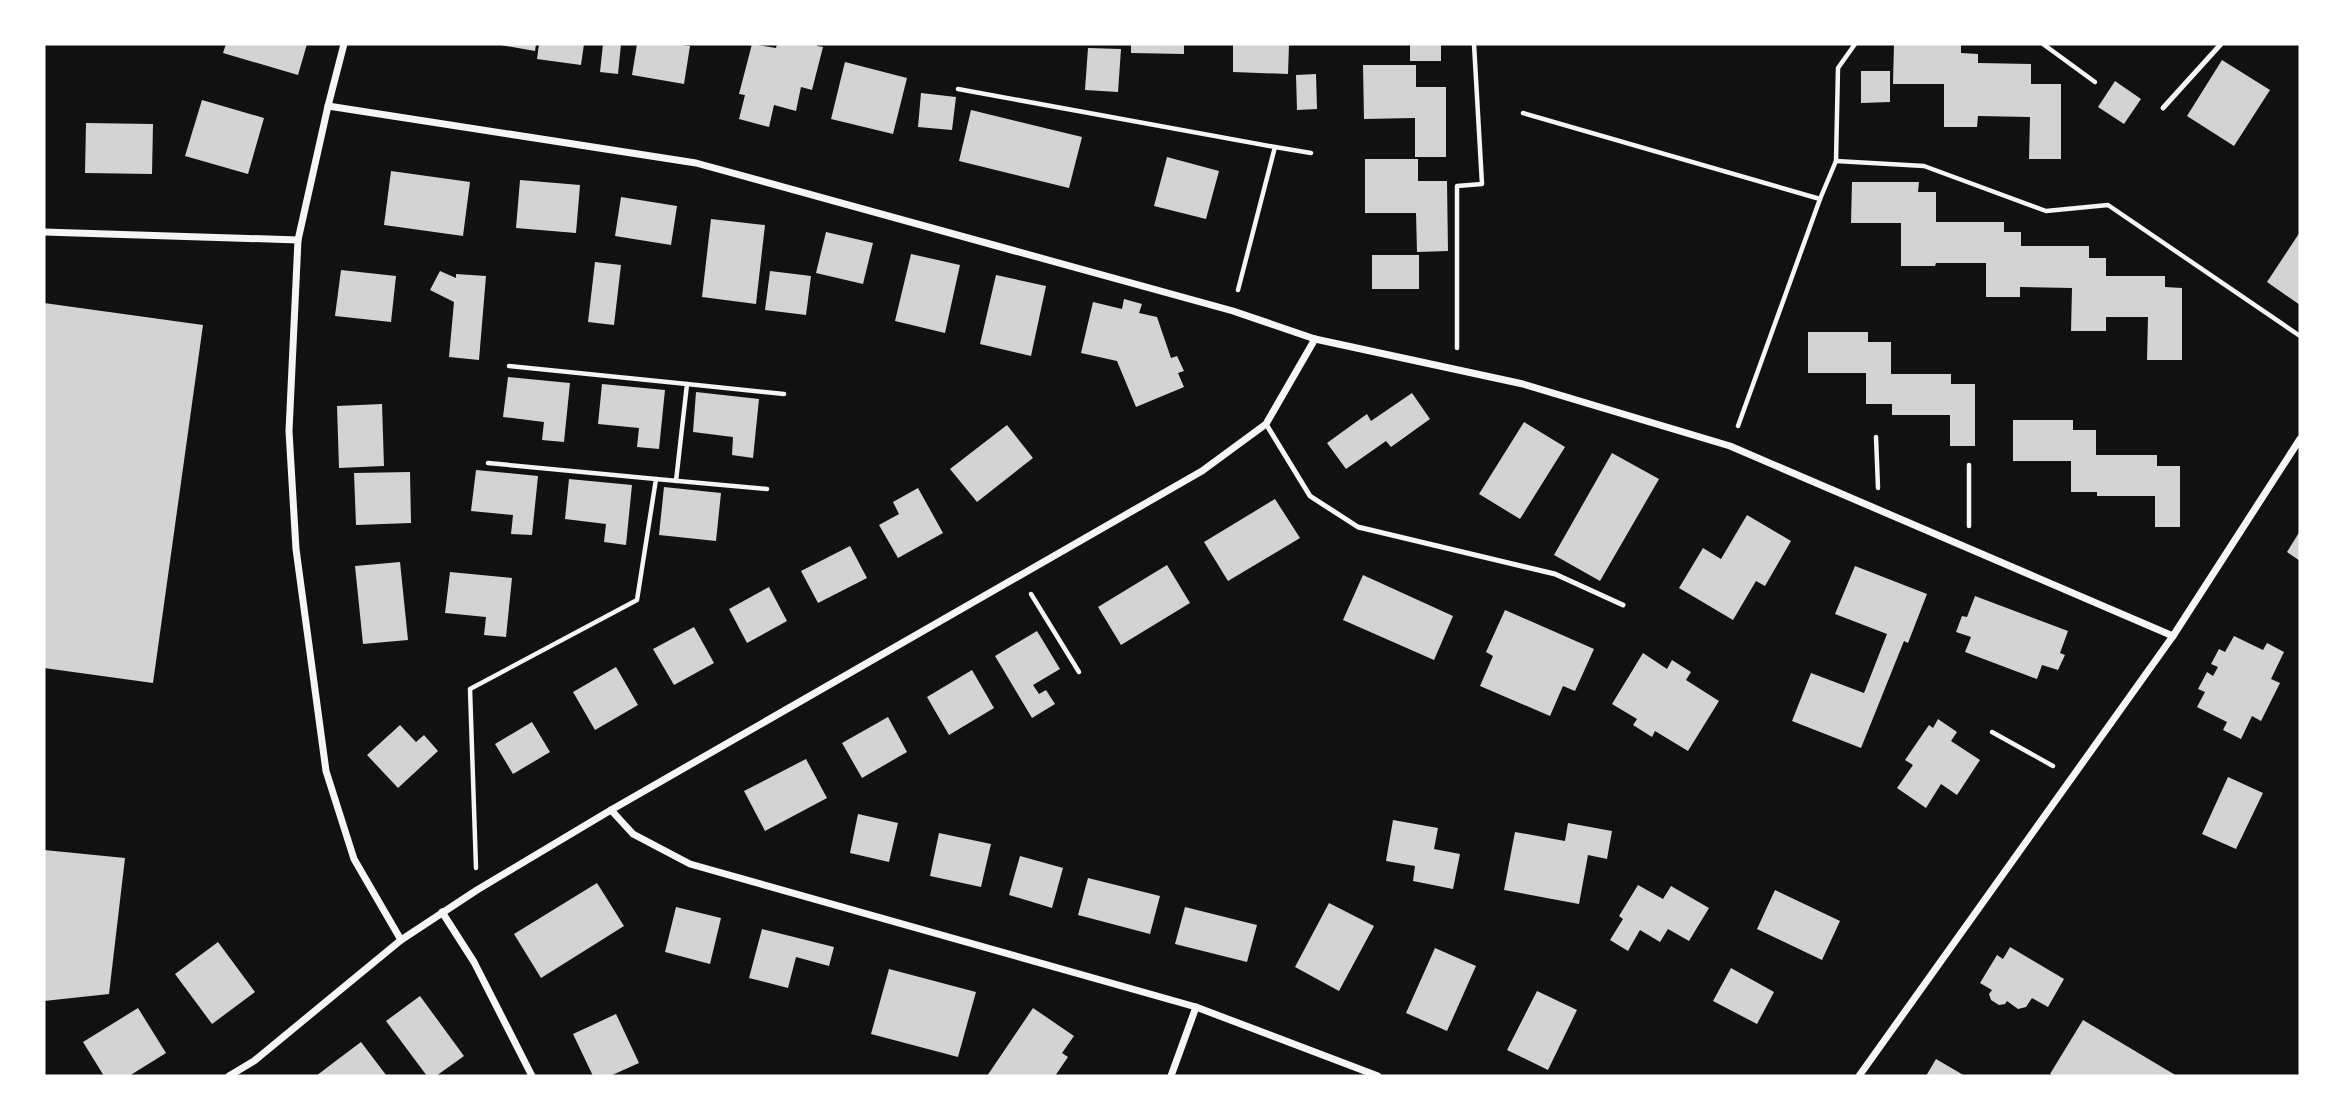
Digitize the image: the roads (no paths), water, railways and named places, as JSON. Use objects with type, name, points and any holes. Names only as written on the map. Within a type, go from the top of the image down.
[{"type":"street","points":[[344,44],[298,240],[289,431],[296,549],[326,771],[354,859],[401,940]]},
{"type":"street","points":[[328,106],[696,163],[1233,311],[1315,339],[1524,384],[1730,446],[2173,636]]},
{"type":"street","points":[[44,232],[298,240]]},
{"type":"street","points":[[229,1076],[254,1062],[401,940],[477,890],[611,810],[1202,471],[1266,424],[1315,339]]},
{"type":"street","points":[[1859,1076],[2173,636],[2300,439]]},
{"type":"street","points":[[611,810],[633,834],[690,864],[1196,1007],[1378,1076]]},
{"type":"street","points":[[442,912],[474,962],[532,1076]]},
{"type":"street","points":[[1171,1076],[1196,1007]]},
{"type":"lane","points":[[2163,108],[2221,44]]},
{"type":"lane","points":[[1266,424],[1310,496],[1359,527],[1555,574],[1623,605]]}]
